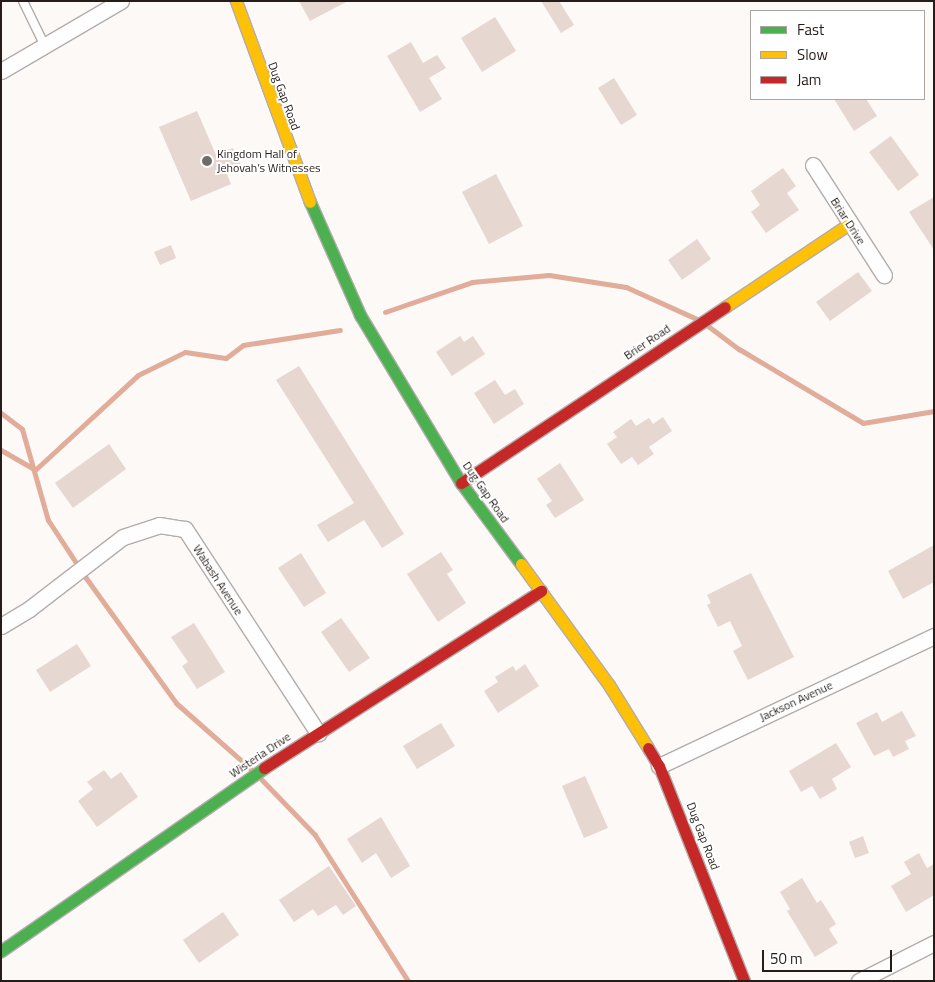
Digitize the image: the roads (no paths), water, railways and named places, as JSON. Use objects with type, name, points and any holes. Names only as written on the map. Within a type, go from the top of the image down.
[{"type":"street","points":[[1,71],[120,1]]},
{"type":"street","name":"Dug Gap Road","points":[[236,1],[328,248],[396,379],[461,483],[609,685],[659,766],[744,981]]},
{"type":"street","name":"Briar Drive","points":[[813,165],[849,224],[884,275]]},
{"type":"street","name":"Brier Road","points":[[461,483],[849,224]]},
{"type":"street","name":"Wabash Avenue","points":[[1,626],[29,610],[123,537],[159,525],[185,530],[318,734]]},
{"type":"street","name":"Wisteria Drive","points":[[1,951],[318,734],[541,591]]},
{"type":"street","name":"Jackson Avenue","points":[[659,766],[934,636]]},
{"type":"street","points":[[859,981],[934,943]]},
{"type":"lane","points":[[24,1],[44,44]]},
{"type":"waterway","points":[[385,312],[472,282],[549,275],[626,287],[697,319]]},
{"type":"waterway","points":[[708,326],[739,349],[863,423],[934,411]]},
{"type":"waterway","points":[[35,470],[138,375],[185,352],[226,358],[243,345],[340,330]]},
{"type":"waterway","points":[[1,413],[22,429],[48,520],[86,578],[176,703],[252,770]]},
{"type":"waterway","points":[[1,450],[35,470]]},
{"type":"waterway","points":[[260,778],[315,835],[408,981]]},
{"type":"place","name":"Kingdom Hall of Jehovah’s Witnesses","points":[[207,161]]}]
